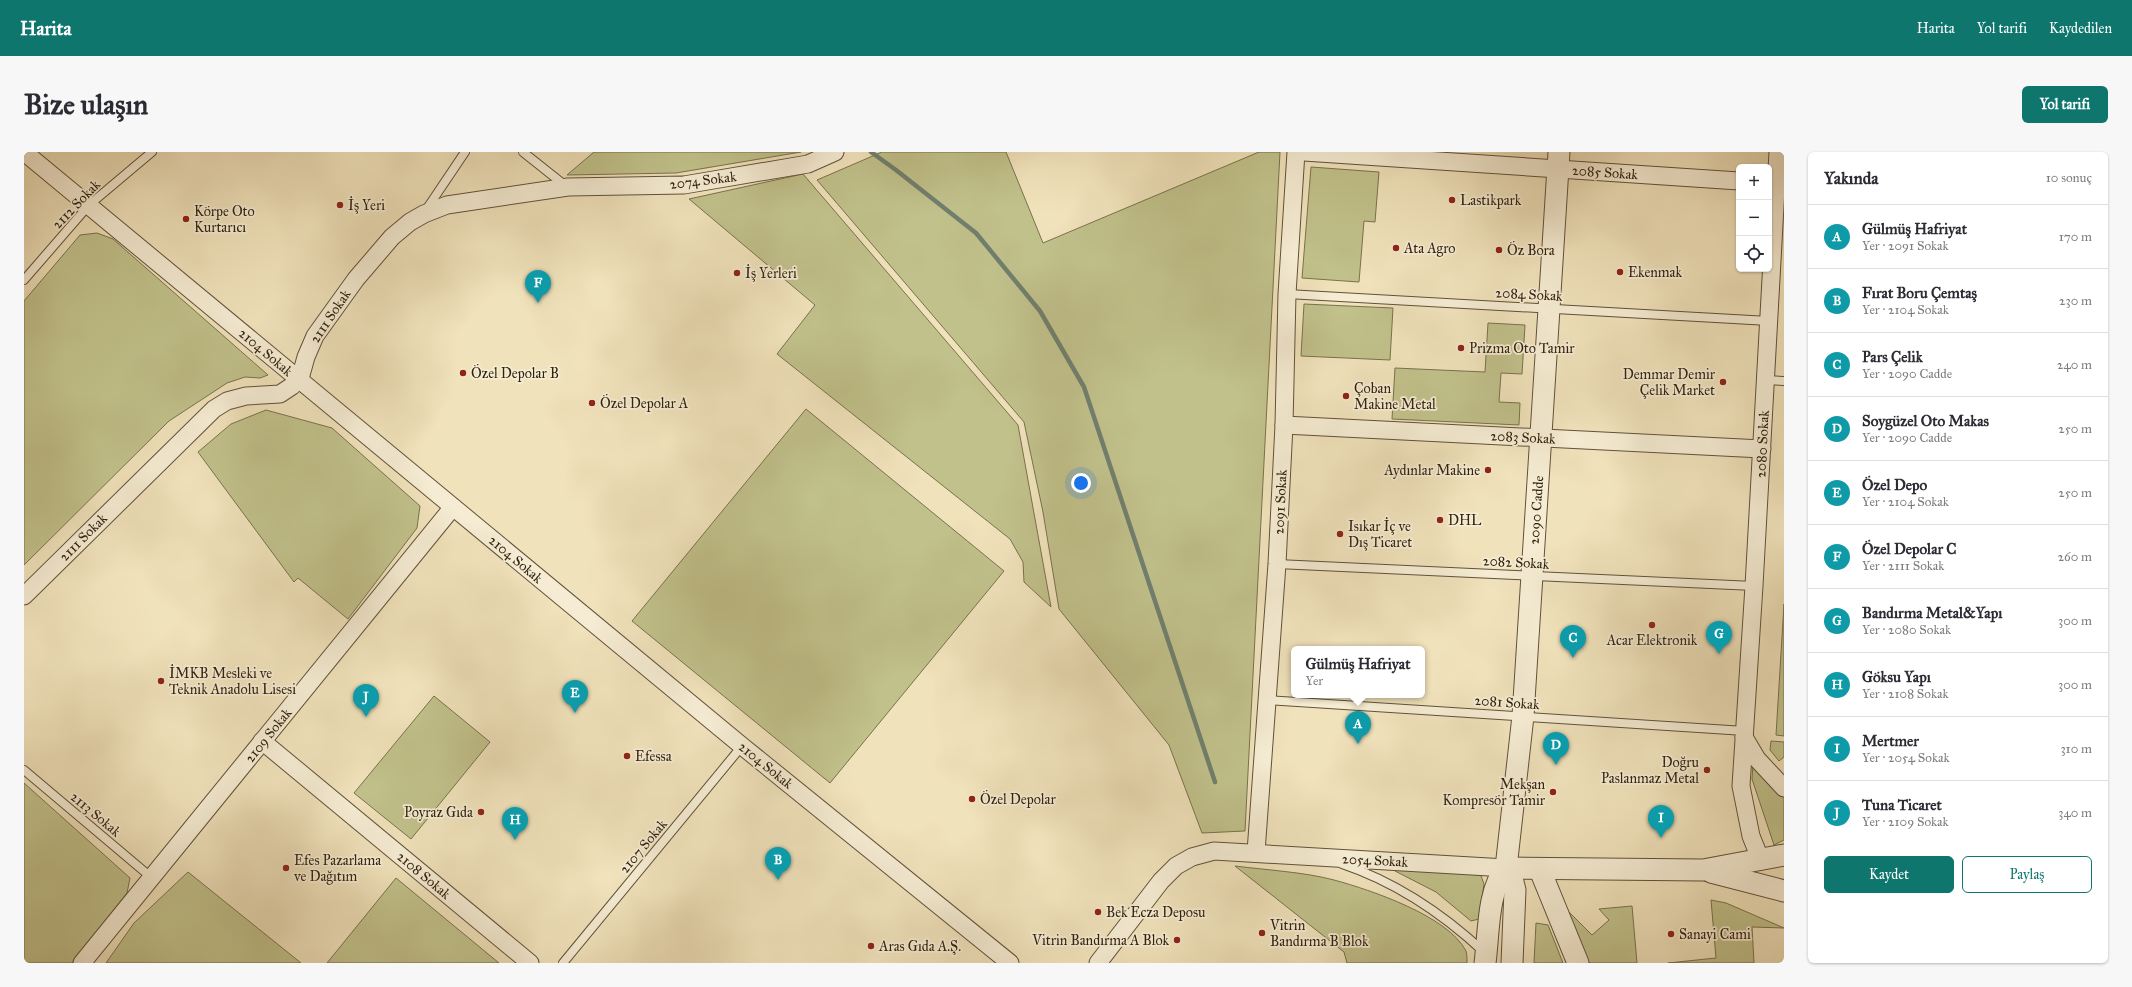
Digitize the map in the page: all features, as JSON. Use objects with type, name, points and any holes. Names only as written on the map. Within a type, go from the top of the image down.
[{"type":"street","name":"2104 Sokak","points":[[24,152],[742,746],[1010,963]]},
{"type":"street","name":"2074 Sokak","points":[[568,187],[684,184],[808,164],[835,152]]},
{"type":"street","name":"2091 Sokak","points":[[1256,852],[1277,564],[1284,425],[1287,294],[1296,152]]},
{"type":"street","name":"2085 Sokak","points":[[1304,152],[1558,160],[1736,181]]},
{"type":"street","name":"2080 Sokak","points":[[1761,860],[1751,836],[1741,786],[1769,321],[1777,289],[1773,183],[1778,152]]},
{"type":"street","name":"2090 Cadde","points":[[1486,959],[1494,891],[1499,878],[1506,868],[1523,716],[1558,160]]},
{"type":"street","name":"2111 Sokak","points":[[24,596],[214,409],[227,401],[240,398],[280,394],[292,386],[303,372],[306,357],[315,336],[356,279],[392,237],[410,222],[424,214],[447,205],[568,187]]},
{"type":"street","name":"2083 Sokak","points":[[1284,425],[1762,449]]},
{"type":"street","name":"2109 Sokak","points":[[82,963],[453,507]]},
{"type":"street","points":[[1744,734],[1757,759],[1784,788]]},
{"type":"street","name":"2108 Sokak","points":[[262,741],[530,963]]},
{"type":"street","name":"2054 Sokak","points":[[1098,963],[1161,881],[1176,866],[1192,857],[1214,851],[1256,852],[1324,858],[1540,870],[1703,870],[1784,855]]},
{"type":"street","points":[[1761,860],[1779,889]]},
{"type":"street","points":[[1486,959],[1501,960],[1513,958],[1515,890],[1506,868]]},
{"type":"street","points":[[1540,870],[1578,963]]},
{"type":"street","name":"2054 Sokak","points":[[1703,870],[1779,889]]},
{"type":"lane","name":"2112 Sokak","points":[[24,280],[89,205],[152,152]]},
{"type":"lane","points":[[424,214],[465,152]]},
{"type":"lane","points":[[523,152],[568,187]]},
{"type":"lane","name":"2084 Sokak","points":[[1287,294],[1769,321]]},
{"type":"lane","points":[[1766,380],[1784,381]]},
{"type":"lane","name":"2082 Sokak","points":[[1277,564],[1754,586]]},
{"type":"lane","name":"2081 Sokak","points":[[1267,700],[1523,716],[1744,734]]},
{"type":"lane","name":"2107 Sokak","points":[[563,963],[742,746]]},
{"type":"lane","name":"2113 Sokak","points":[[24,770],[152,878]]},
{"type":"lane","points":[[1324,858],[1375,877],[1423,904],[1467,936],[1486,959]]},
{"type":"green space","points":[[594,152],[801,152],[676,173],[567,175]]},
{"type":"green space","points":[[882,152],[1006,152],[1043,243],[1259,152],[1280,152],[1245,831],[1202,833],[1169,745],[1059,609],[1043,512],[1024,422],[817,180]]},
{"type":"green space","points":[[1311,167],[1379,172],[1375,222],[1364,221],[1359,282],[1302,278]]},
{"type":"green space","points":[[803,174],[1018,425],[1051,607],[1024,582],[1023,562],[1010,539],[777,354],[815,305],[689,199]]},
{"type":"green space","points":[[97,233],[113,239],[268,375],[260,378],[245,377],[227,383],[169,421],[24,565],[24,301],[80,235]]},
{"type":"green space","points":[[1304,304],[1393,308],[1390,360],[1301,356]]},
{"type":"green space","points":[[1488,323],[1525,325],[1522,374],[1501,373],[1499,402],[1520,403],[1519,425],[1392,419],[1395,368],[1485,372]]},
{"type":"green space","points":[[806,409],[1004,571],[830,783],[632,621]]},
{"type":"green space","points":[[266,410],[332,428],[420,506],[417,528],[348,619],[298,578],[294,582],[198,452],[231,424]]},
{"type":"green space","points":[[1784,604],[1784,736],[1776,735]]},
{"type":"green space","points":[[434,696],[490,742],[411,839],[354,793]]},
{"type":"green space","points":[[1771,741],[1784,742],[1784,757],[1779,761],[1770,750]]},
{"type":"green space","points":[[1753,763],[1784,797],[1784,840],[1774,845],[1752,779]]},
{"type":"green space","points":[[24,783],[130,878],[127,893],[72,963],[24,963]]},
{"type":"green space","points":[[1235,866],[1322,877],[1368,890],[1407,906],[1426,916],[1457,938],[1466,951],[1467,963],[1347,963],[1344,952]]},
{"type":"green space","points":[[1398,868],[1480,873],[1484,884],[1479,919],[1471,921],[1436,892],[1395,871]]},
{"type":"green space","points":[[188,872],[301,963],[106,963],[134,923]]},
{"type":"green space","points":[[396,878],[499,963],[327,963]]},
{"type":"green space","points":[[1711,900],[1726,903],[1784,928],[1752,927],[1754,963],[1668,963],[1716,958]]},
{"type":"green space","points":[[1632,906],[1637,963],[1585,963],[1568,911],[1592,935],[1609,920],[1599,909]]},
{"type":"green space","points":[[1536,923],[1548,925],[1563,963],[1534,963]]},
{"type":"waterway","points":[[871,152],[976,233],[1040,311],[1084,387],[1215,782]]},
{"type":"place","name":"Lastikpark","points":[[1452,200]]},
{"type":"place","name":"İş Yeri","points":[[340,205]]},
{"type":"place","name":"Körpe Oto Kurtarıcı","points":[[186,219]]},
{"type":"place","name":"Ata Agro","points":[[1396,248]]},
{"type":"place","name":"Öz Bora","points":[[1499,250]]},
{"type":"place","name":"Ekenmak","points":[[1620,272]]},
{"type":"place","name":"İş Yerleri","points":[[737,273]]},
{"type":"place","name":"Özel Depolar C","points":[[538,303]]},
{"type":"place","name":"Prizma Oto Tamir","points":[[1461,348]]},
{"type":"place","name":"Özel Depolar B","points":[[463,373]]},
{"type":"place","name":"Demmar Demir Çelik Market","points":[[1723,382]]},
{"type":"place","name":"Çoban Makine Metal","points":[[1346,396]]},
{"type":"place","name":"Özel Depolar A","points":[[592,403]]},
{"type":"place","name":"Aydınlar Makine","points":[[1488,470]]},
{"type":"place","name":"DHL","points":[[1440,520]]},
{"type":"place","name":"Isıkar İç ve Dış Ticaret","points":[[1340,534]]},
{"type":"place","name":"Acar Elektronik","points":[[1652,625]]},
{"type":"place","name":"Bandırma Metal&Yapı","points":[[1719,654]]},
{"type":"place","name":"Pars Çelik","points":[[1573,658]]},
{"type":"place","name":"İMKB Mesleki ve Teknik Anadolu Lisesi","points":[[161,681]]},
{"type":"place","name":"Özel Depo","points":[[575,713]]},
{"type":"place","name":"Tuna Ticaret","points":[[366,717]]},
{"type":"place","name":"Gülmüş Hafriyat","points":[[1358,744]]},
{"type":"place","name":"Efessa","points":[[627,756]]},
{"type":"place","name":"Soygüzel Oto Makas","points":[[1556,765]]},
{"type":"place","name":"Doğru Paslanmaz Metal","points":[[1707,770]]},
{"type":"place","name":"Mekşan Kompresör Tamir","points":[[1553,792]]},
{"type":"place","name":"Özel Depolar","points":[[972,799]]},
{"type":"place","name":"Poyraz Gıda","points":[[481,812]]},
{"type":"place","name":"Mertmer","points":[[1661,838]]},
{"type":"place","name":"Göksu Yapı","points":[[515,840]]},
{"type":"place","name":"Efes Pazarlama ve Dağıtım","points":[[286,868]]},
{"type":"place","name":"Fırat Boru Çemtaş","points":[[778,880]]},
{"type":"place","name":"Bek Ecza Deposu","points":[[1098,912]]},
{"type":"place","name":"Vitrin Bandırma B Blok","points":[[1262,933]]},
{"type":"place","name":"Sanayi Cami","points":[[1671,934]]},
{"type":"place","name":"Vitrin Bandırma A Blok","points":[[1177,940]]},
{"type":"place","name":"Aras Gıda A.Ş.","points":[[871,946]]}]
